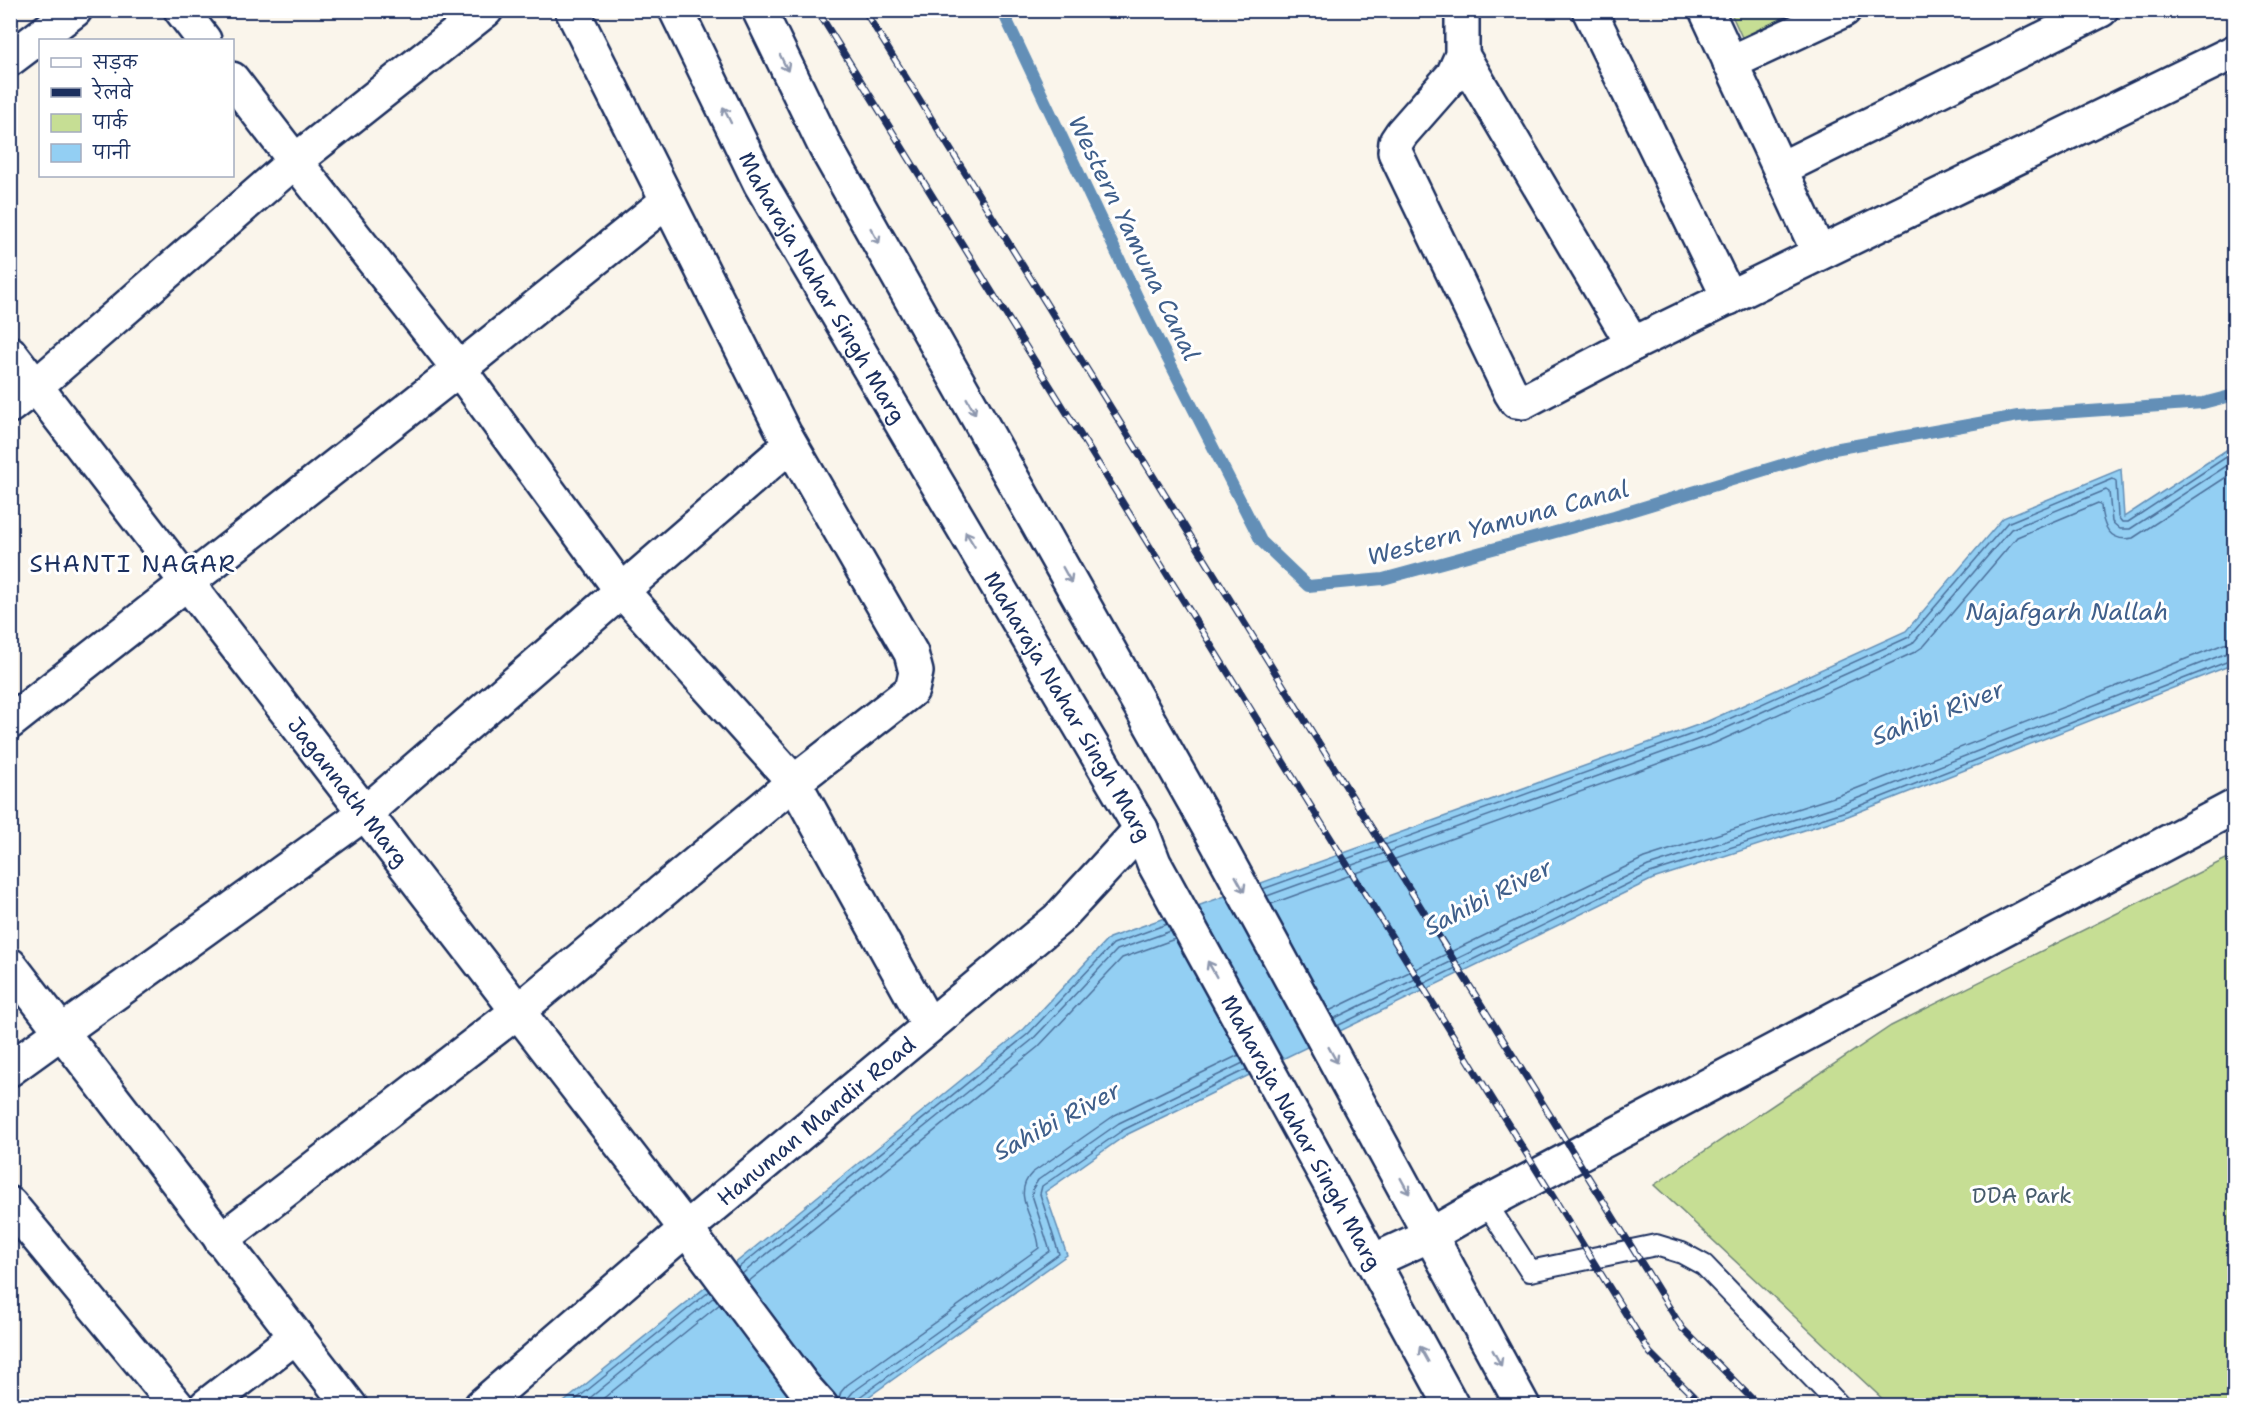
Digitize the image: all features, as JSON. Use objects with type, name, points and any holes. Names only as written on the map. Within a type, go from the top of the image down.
[{"type":"street","points":[[10,59],[75,10]]},
{"type":"street","points":[[181,10],[203,39]]},
{"type":"street","points":[[10,406],[36,386],[294,161],[486,10]]},
{"type":"street","points":[[221,1240],[518,1011],[794,782],[912,690],[916,672],[910,653],[787,438],[572,10]]},
{"type":"street","name":"Maharaja Nahar Singh Marg","points":[[676,10],[760,183],[1141,829],[1154,863],[1452,1406]]},
{"type":"street","points":[[759,10],[826,148],[1212,832],[1432,1234],[1523,1406]]},
{"type":"street","points":[[1462,10],[1462,55],[1453,75],[1402,133],[1396,142],[1395,152],[1511,393],[1516,401],[1523,402],[1633,344],[2235,52]]},
{"type":"street","points":[[1589,10],[1729,298]]},
{"type":"street","points":[[1706,10],[1820,254]]},
{"type":"street","points":[[1730,63],[1844,10]]},
{"type":"street","points":[[1780,169],[2101,10]]},
{"type":"street","points":[[1462,55],[1633,344]]},
{"type":"street","points":[[234,82],[459,369],[621,590],[794,782],[930,1026]]},
{"type":"street","points":[[10,722],[188,584],[667,201]]},
{"type":"street","name":"Jagannath Marg","points":[[10,353],[813,1396]]},
{"type":"street","points":[[10,1069],[365,813],[790,445],[787,438]]},
{"type":"street","points":[[1373,1261],[1432,1234],[1486,1203],[2235,807]]},
{"type":"street","name":"Hanuman Mandir Road","points":[[481,1406],[686,1229],[1058,919],[1141,829]]},
{"type":"street","points":[[10,965],[351,1406]]},
{"type":"street","points":[[10,1204],[177,1406]]},
{"type":"street","points":[[206,1406],[296,1336]]},
{"type":"lane","points":[[1486,1203],[1530,1270],[1656,1245],[1682,1253],[1704,1265],[1840,1406]]},
{"type":"green space","points":[[1730,11],[1819,11],[1745,44]]},
{"type":"green space","name":"DDA Park","points":[[2234,855],[2234,1405],[1889,1405],[1654,1185],[1891,1026]]},
{"type":"water","name":"Najafgarh Nallah","points":[[2234,445],[2234,664],[1848,816],[1653,879],[1126,1135],[1045,1192],[1067,1255],[857,1405],[559,1406],[1024,1029],[1109,938],[1706,722],[1906,631],[2003,518],[2121,469],[2124,517]]},
{"type":"waterway","name":"Western Yamuna Canal","points":[[1002,10],[1150,324],[1261,541],[1308,586],[1383,579],[1614,516],[1834,449],[2018,416],[2203,403],[2234,395]]},
{"type":"railway","points":[[817,10],[1650,1353],[1703,1406]]},
{"type":"railway","points":[[864,10],[1682,1328],[1759,1406]]},
{"type":"district","name":"SHANTI NAGAR","points":[[133,564]]},
{"type":"water label","name":"Sahibi River","points":[[1938,713]]},
{"type":"water label","name":"Sahibi River","points":[[1488,897]]},
{"type":"water label","name":"Sahibi River","points":[[1057,1121]]}]
